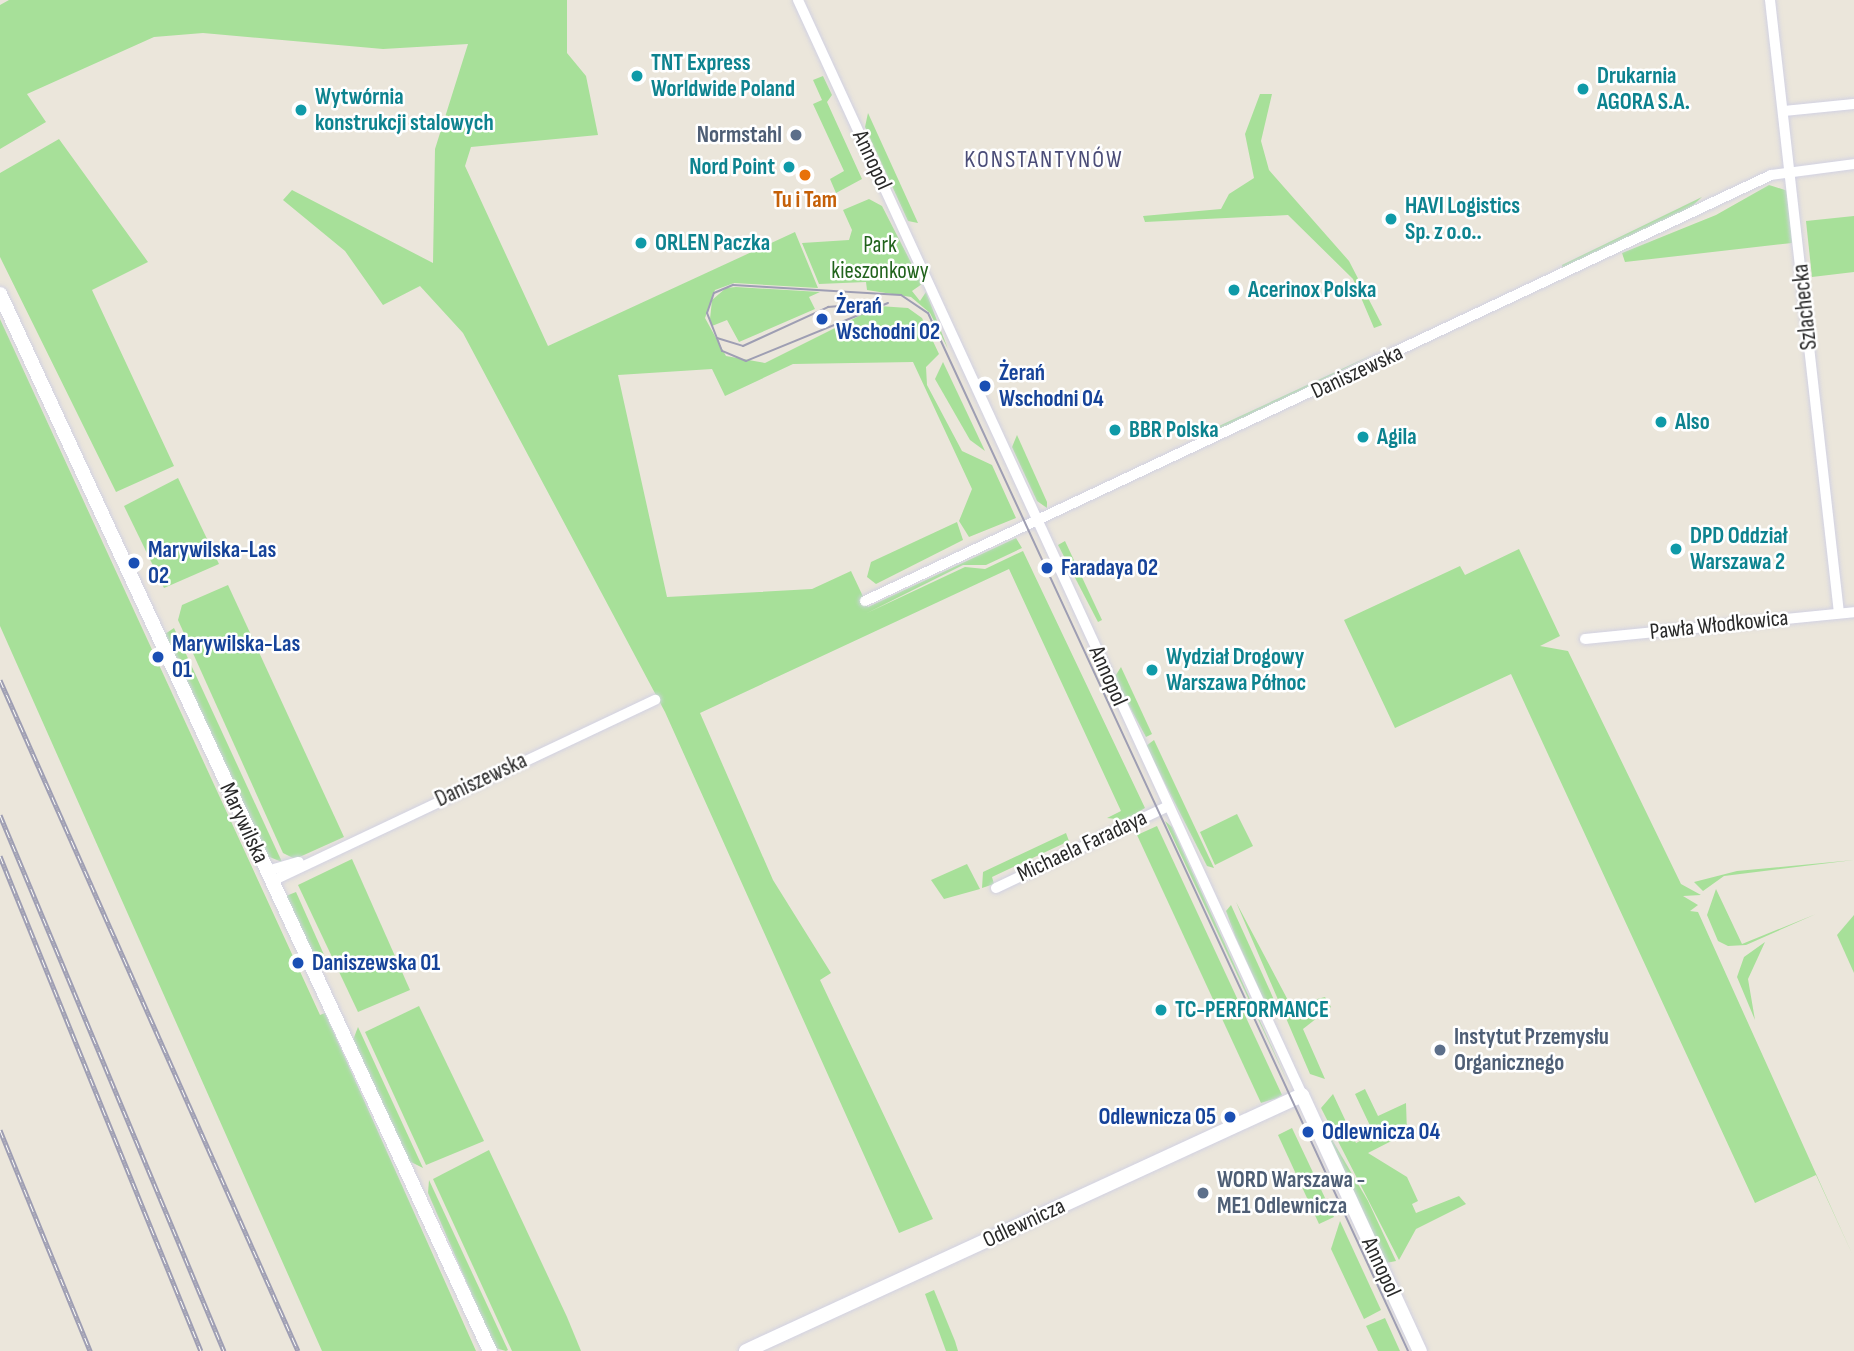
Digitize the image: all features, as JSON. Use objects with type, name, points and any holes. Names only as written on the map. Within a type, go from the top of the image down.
[{"type":"main road","name":"Marywilska","points":[[0,294],[490,1351]]},
{"type":"main road","name":"Odlewnicza","points":[[746,1351],[1302,1095]]},
{"type":"main road","name":"Annopol","points":[[1302,1095],[1420,1351]]},
{"type":"street","name":"Annopol","points":[[798,0],[1302,1095]]},
{"type":"street","name":"Szlachecka","points":[[1770,0],[1839,613]]},
{"type":"street","points":[[1784,111],[1854,104]]},
{"type":"street","name":"Daniszewska","points":[[865,601],[1790,171],[1854,164]]},
{"type":"street","name":"Pawła Włodkowica","points":[[1585,639],[1854,612]]},
{"type":"street","name":"Daniszewska","points":[[269,876],[655,700]]},
{"type":"street","name":"Michaela Faradaya","points":[[996,888],[1169,806]]},
{"type":"green space","points":[[9,0],[567,0],[567,53],[586,76],[598,135],[471,147],[465,166],[548,346],[795,232],[818,288],[734,283],[715,290],[705,318],[726,356],[765,363],[879,306],[908,308],[922,318],[939,354],[926,367],[927,385],[962,451],[992,465],[1016,518],[969,537],[959,521],[972,489],[913,362],[793,364],[725,396],[712,369],[618,375],[667,597],[812,589],[851,571],[868,607],[1016,538],[1022,548],[986,565],[963,565],[867,613],[965,567],[985,569],[1023,551],[1145,808],[1125,820],[1107,818],[1121,811],[1009,569],[700,713],[773,880],[831,973],[820,980],[933,1219],[899,1233],[665,712],[463,333],[420,286],[383,305],[345,251],[283,200],[292,190],[433,263],[435,149],[468,44],[383,49],[203,33],[154,37],[27,94],[46,122],[0,149],[0,5]]},
{"type":"green space","points":[[823,76],[832,95],[827,102],[862,179],[836,193],[830,179],[844,171],[813,104],[822,100],[813,80]]},
{"type":"green space","points":[[1260,94],[1272,94],[1261,141],[1269,170],[1349,261],[1382,325],[1374,328],[1353,279],[1288,215],[1145,222],[1143,216],[1221,209],[1229,194],[1254,178],[1245,134]]},
{"type":"green space","points":[[868,113],[918,223],[908,221],[865,127]]},
{"type":"green space","points":[[59,139],[148,262],[92,290],[174,466],[116,492],[0,257],[0,173]]},
{"type":"green space","points":[[1769,185],[1788,191],[1792,243],[1625,262],[1622,253],[1716,215]]},
{"type":"green space","points":[[1702,197],[1689,209],[1563,270],[1562,265]]},
{"type":"green space","name":"Park kieszonkowy","points":[[869,199],[882,206],[922,284],[912,291],[920,301],[926,292],[948,349],[930,313],[911,297],[867,290],[866,282],[819,284],[802,243],[849,240],[852,230],[843,210]]},
{"type":"green space","points":[[1854,216],[1854,272],[1812,277],[1806,221]]},
{"type":"green space","points":[[726,288],[820,292],[809,297],[815,309],[739,342],[727,320],[712,326],[710,319],[712,300]]},
{"type":"green space","points":[[0,319],[320,1015],[325,1013],[476,1351],[322,1351],[0,626]]},
{"type":"green space","points":[[1372,355],[1214,434],[1206,432]]},
{"type":"green space","points":[[943,362],[985,451],[970,440],[935,379]]},
{"type":"green space","points":[[1017,435],[1047,502],[1047,508],[1037,501],[1012,447]]},
{"type":"green space","points":[[178,478],[219,564],[164,588],[124,506]]},
{"type":"green space","points":[[957,522],[963,540],[876,584],[867,577],[871,562]]},
{"type":"green space","points":[[1065,541],[1102,620],[1098,622],[1058,545]]},
{"type":"green space","points":[[1519,549],[1560,636],[1540,646],[1568,651],[1681,884],[1701,895],[1683,896],[1698,905],[1690,911],[1698,912],[1854,1258],[1816,1175],[1755,1203],[1511,674],[1395,728],[1344,620],[1460,566],[1465,575]]},
{"type":"green space","points":[[228,585],[344,837],[295,859],[283,853],[178,620],[182,605]]},
{"type":"green space","points":[[174,628],[282,862],[267,856],[165,634]]},
{"type":"green space","points":[[1121,667],[1152,734],[1146,737],[1114,678]]},
{"type":"green space","points":[[1154,740],[1214,868],[1207,866],[1146,746]]},
{"type":"green space","points":[[1237,814],[1253,846],[1215,865],[1200,832]]},
{"type":"green space","points":[[1165,821],[1172,827],[1289,1085]]},
{"type":"green space","points":[[1157,826],[1282,1095],[1277,1098],[1261,1103],[1137,835]]},
{"type":"green space","points":[[1066,833],[1069,841],[992,877],[994,884],[982,888],[983,872]]},
{"type":"green space","points":[[352,859],[410,990],[358,1012],[298,885]]},
{"type":"green space","points":[[1854,860],[1724,876],[1703,891],[1694,882],[1737,871]]},
{"type":"green space","points":[[967,864],[980,889],[944,899],[931,880]]},
{"type":"green space","points":[[1716,889],[1742,944],[1816,914],[1746,945],[1728,946],[1718,941],[1707,915]]},
{"type":"green space","points":[[296,892],[325,957],[321,972],[286,896]]},
{"type":"green space","points":[[1236,902],[1291,1006],[1325,997],[1331,1007],[1303,1029],[1325,1079],[1310,1074]]},
{"type":"green space","points":[[1231,905],[1280,1013],[1272,1018],[1226,911]]},
{"type":"green space","points":[[1854,915],[1854,973],[1837,935]]},
{"type":"green space","points":[[1765,942],[1748,979],[1755,1020],[1737,977],[1744,957]]},
{"type":"green space","points":[[419,1006],[484,1141],[426,1165],[365,1032]]},
{"type":"green space","points":[[358,1027],[423,1168],[409,1161],[353,1040]]},
{"type":"green space","points":[[1365,1089],[1378,1116],[1406,1103],[1407,1133],[1368,1153],[1407,1177],[1418,1201],[1412,1204],[1416,1213],[1459,1196],[1466,1204],[1416,1229],[1399,1260],[1321,1108],[1333,1094],[1356,1143],[1374,1134],[1355,1094]]},
{"type":"green space","points":[[1318,1116],[1368,1201],[1396,1261],[1386,1263]]},
{"type":"green space","points":[[1292,1128],[1334,1217],[1319,1224],[1278,1135]]},
{"type":"green space","points":[[489,1150],[581,1351],[512,1351],[433,1179]]},
{"type":"green space","points":[[429,1180],[508,1350],[506,1351],[495,1348],[428,1193]]},
{"type":"green space","points":[[1340,1221],[1381,1310],[1364,1319],[1331,1249]]},
{"type":"green space","points":[[934,1290],[958,1351],[946,1351],[925,1294]]},
{"type":"green space","points":[[1385,1318],[1400,1351],[1378,1351],[1366,1326]]},
{"type":"tram line","points":[[888,303],[746,361],[722,351],[707,313],[714,293],[733,285],[901,295],[928,313],[1408,1351]]},
{"type":"tram line","points":[[717,338],[743,346],[828,307],[873,303]]},
{"type":"railway","points":[[0,680],[298,1351]]},
{"type":"railway","points":[[0,815],[224,1351]]},
{"type":"railway","points":[[0,856],[201,1351]]},
{"type":"railway","points":[[0,1130],[90,1351]]},
{"type":"place","name":"TNT Express Worldwide Poland","points":[[637,76]]},
{"type":"place","name":"Drukarnia AGORA S.A.","points":[[1583,89]]},
{"type":"place","name":"Wytwórnia konstrukcji stalowych","points":[[301,110]]},
{"type":"place","name":"Normstahl","points":[[796,135]]},
{"type":"place","name":"Nord Point","points":[[789,167]]},
{"type":"place","name":"Tu i Tam","points":[[805,175]]},
{"type":"place","name":"HAVI Logistics Sp. z o.o..","points":[[1391,219]]},
{"type":"place","name":"ORLEN Paczka","points":[[641,243]]},
{"type":"place","name":"Acerinox Polska","points":[[1234,290]]},
{"type":"place","name":"Żerań Wschodni 02","points":[[822,319]]},
{"type":"place","name":"Żerań Wschodni 04","points":[[985,386]]},
{"type":"place","name":"Also","points":[[1661,422]]},
{"type":"place","name":"BBR Polska","points":[[1115,430]]},
{"type":"place","name":"Agila","points":[[1363,437]]},
{"type":"place","name":"DPD Oddział Warszawa 2","points":[[1676,549]]},
{"type":"place","name":"Marywilska-Las 02","points":[[134,563]]},
{"type":"place","name":"Faradaya 02","points":[[1047,568]]},
{"type":"place","name":"Marywilska-Las 01","points":[[158,657]]},
{"type":"place","name":"Wydział Drogowy Warszawa Północ","points":[[1152,670]]},
{"type":"place","name":"Daniszewska 01","points":[[298,963]]},
{"type":"place","name":"TC-PERFORMANCE","points":[[1161,1010]]},
{"type":"place","name":"Instytut Przemysłu Organicznego","points":[[1440,1050]]},
{"type":"place","name":"Odlewnicza 05","points":[[1230,1117]]},
{"type":"place","name":"Odlewnicza 04","points":[[1308,1132]]},
{"type":"place","name":"WORD Warszawa - ME1 Odlewnicza","points":[[1203,1193]]},
{"type":"district","name":"KONSTANTYNÓW","points":[[1044,160]]}]
